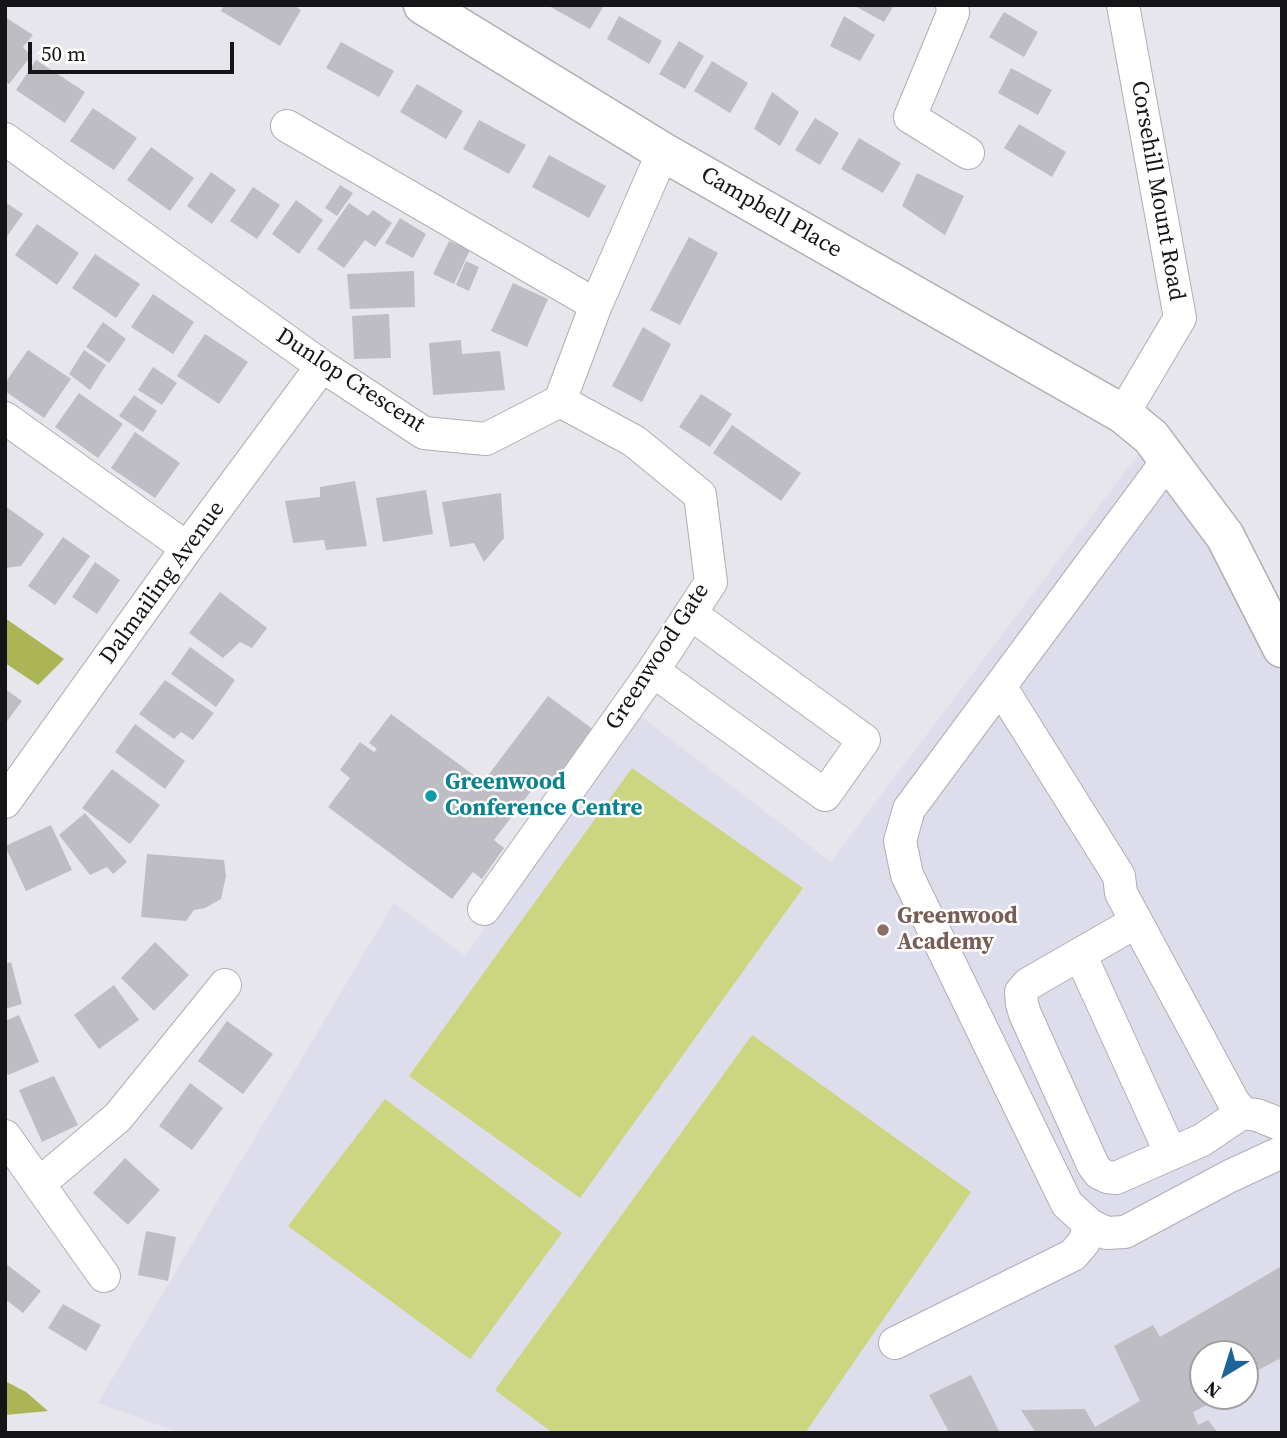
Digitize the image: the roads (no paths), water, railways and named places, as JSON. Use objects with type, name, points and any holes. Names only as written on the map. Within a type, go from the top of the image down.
[{"type":"main road","name":"Campbell Place","points":[[423,5],[663,152],[1124,414]]},
{"type":"main road","points":[[1124,414],[1151,437],[1225,536],[1282,648]]},
{"type":"street","points":[[952,5],[953,13],[910,117],[968,153]]},
{"type":"street","name":"Corsehill Mount Road","points":[[1123,5],[1180,318],[1124,414]]},
{"type":"street","points":[[286,125],[596,305]]},
{"type":"street","name":"Dunlop Crescent","points":[[5,139],[322,366],[424,433],[486,439],[560,401]]},
{"type":"street","points":[[560,401],[596,305],[663,152]]},
{"type":"street","name":"Dalmailing Avenue","points":[[5,802],[187,548],[322,366]]},
{"type":"street","name":"Greenwood Gate","points":[[484,909],[653,671],[710,582],[700,495],[634,441],[560,401]]},
{"type":"street","points":[[5,418],[187,548]]},
{"type":"street","points":[[1168,460],[909,808],[900,841],[907,875],[1067,1204],[1090,1225],[1106,1233],[1125,1232],[1230,1176],[1282,1152]]},
{"type":"street","points":[[653,671],[825,795],[864,740],[691,614]]},
{"type":"street","points":[[1000,686],[1119,876],[1121,893],[1136,922],[1242,1113]]},
{"type":"street","points":[[1136,922],[1028,984],[1021,992],[1021,1004],[1025,1014],[1093,1165],[1107,1177],[1116,1178],[1202,1140],[1242,1113],[1257,1115],[1282,1125]]},
{"type":"street","points":[[1080,954],[1171,1154]]},
{"type":"street","points":[[39,1184],[118,1117],[225,985]]},
{"type":"street","points":[[5,1136],[104,1276]]},
{"type":"street","points":[[1138,1168],[1159,1214]]},
{"type":"street","points":[[895,1343],[1073,1255],[1084,1242],[1090,1225]]},
{"type":"place","name":"Greenwood Conference Centre","points":[[431,796]]},
{"type":"place","name":"Greenwood Academy","points":[[883,930]]}]
